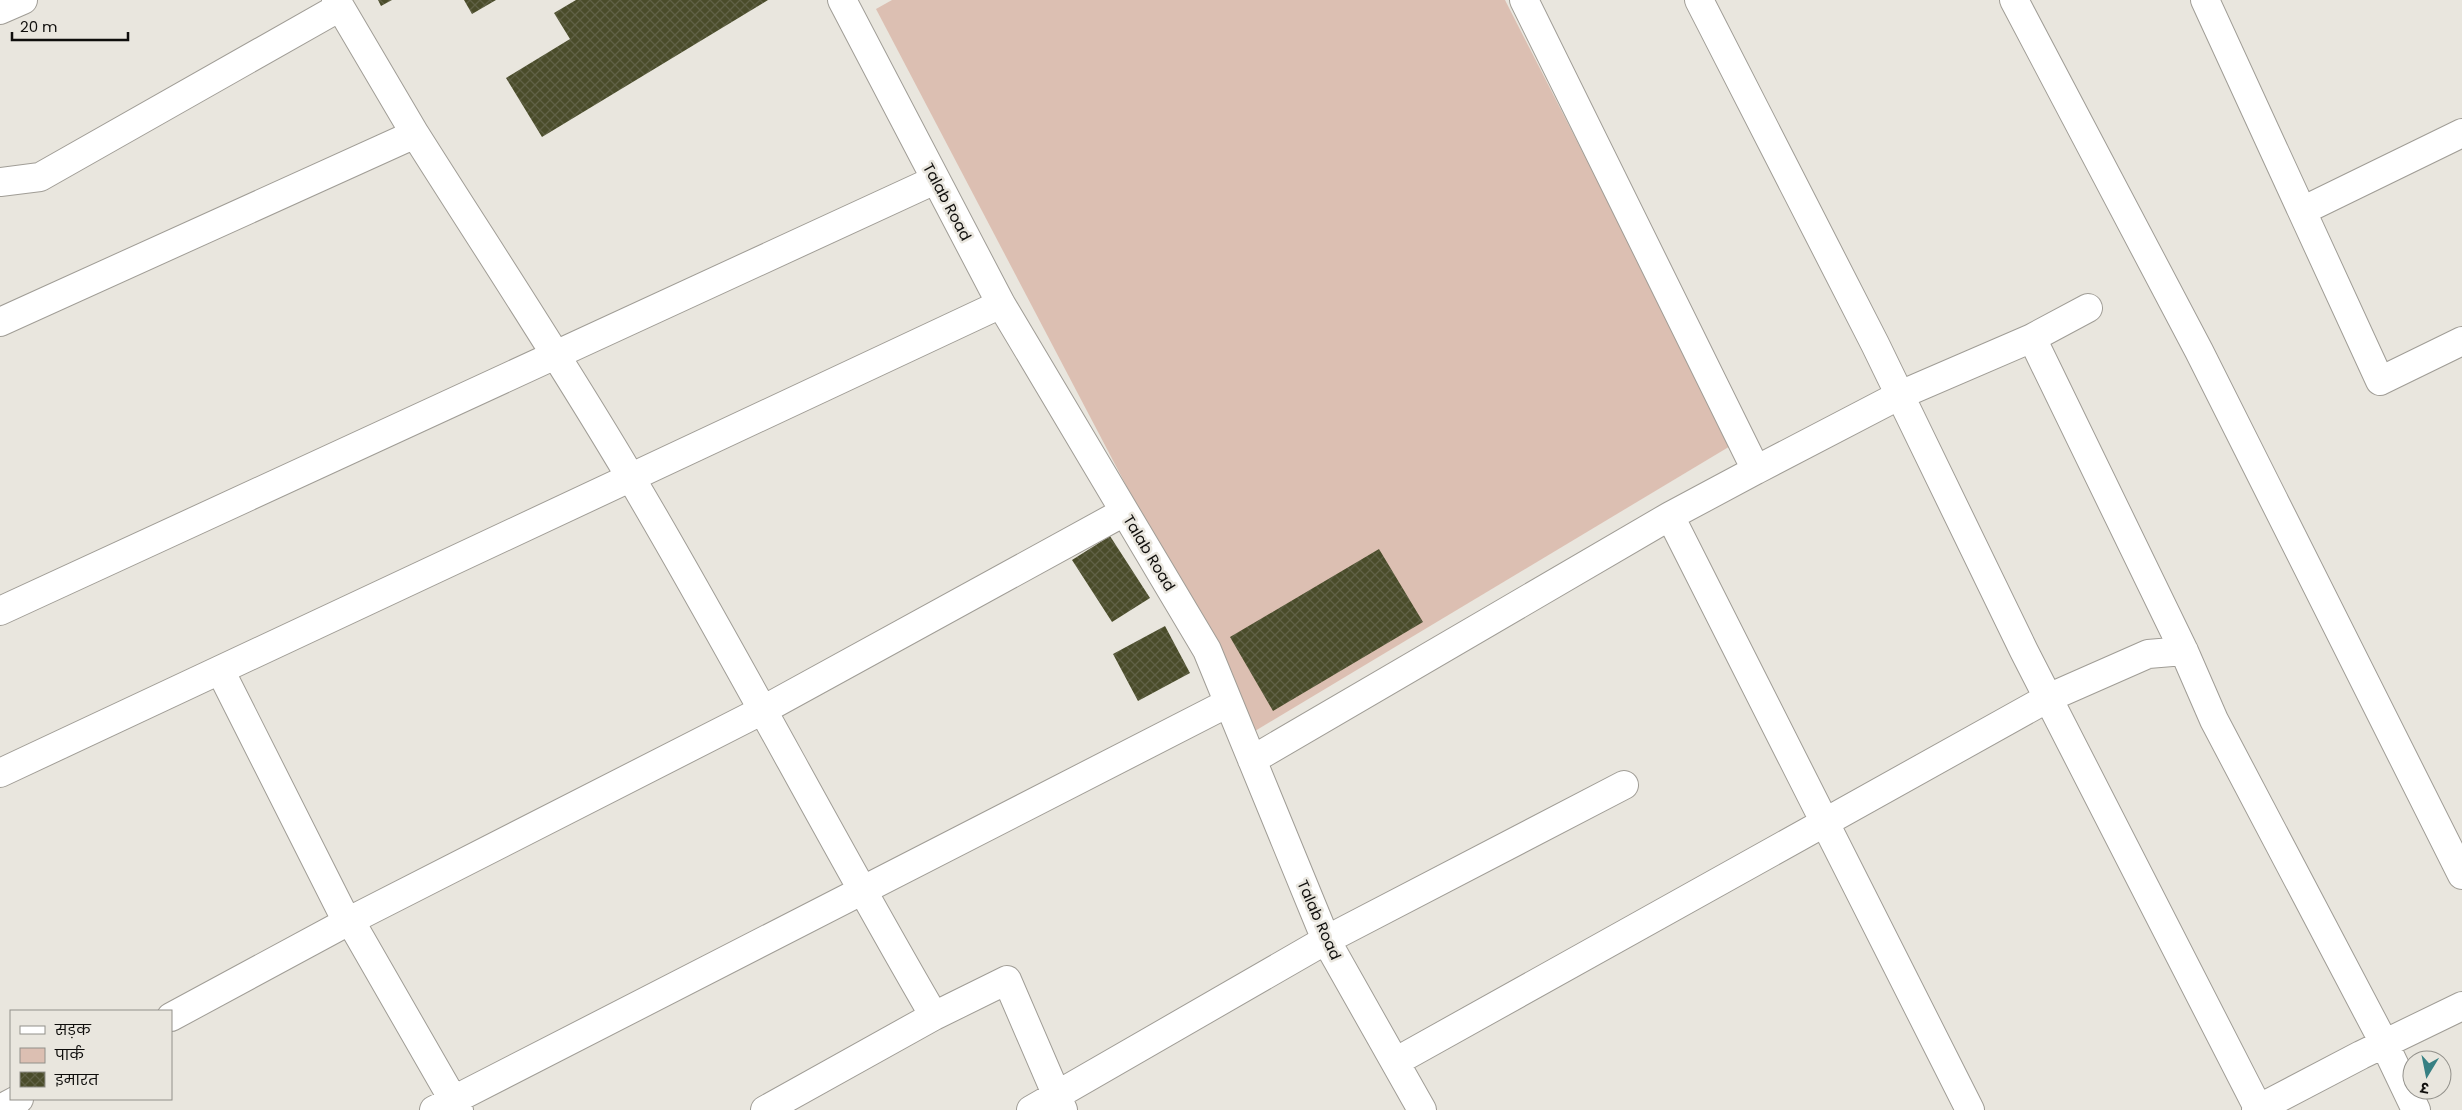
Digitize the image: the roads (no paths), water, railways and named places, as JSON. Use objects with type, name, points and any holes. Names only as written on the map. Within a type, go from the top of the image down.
[{"type":"street","points":[[0,10],[24,0]]},
{"type":"street","points":[[1524,0],[1756,470]]},
{"type":"street","points":[[1699,0],[1900,395],[2048,698],[2258,1110],[2384,1043],[2462,1006]]},
{"type":"street","points":[[2014,0],[2200,351],[2462,875]]},
{"type":"street","points":[[2205,0],[2380,381],[2462,341]]},
{"type":"street","points":[[0,182],[40,177],[338,4],[415,134],[630,477],[763,710],[860,891],[934,1016]]},
{"type":"street","name":"Talab Road","points":[[851,4],[935,180],[1001,304],[1207,650],[1326,940],[1422,1110]]},
{"type":"street","points":[[0,322],[415,134]]},
{"type":"street","points":[[2302,210],[2462,134]]},
{"type":"street","points":[[0,611],[935,180]]},
{"type":"street","points":[[0,773],[1001,304]]},
{"type":"street","points":[[1252,760],[1670,516],[1900,395],[2032,338],[2088,308]]},
{"type":"street","points":[[2032,338],[2184,651],[2214,720],[2384,1043],[2416,1110]]},
{"type":"street","points":[[172,1016],[347,922],[763,710],[1124,512]]},
{"type":"street","points":[[1670,516],[1970,1110]]},
{"type":"street","points":[[1394,1062],[2048,698],[2148,654],[2184,651]]},
{"type":"street","points":[[220,670],[347,922],[350,922],[448,1106],[860,891],[1228,703]]},
{"type":"street","points":[[1031,1110],[1060,1103],[1326,940],[1624,785]]},
{"type":"street","points":[[765,1110],[934,1016],[1007,980],[1060,1103]]},
{"type":"street","points":[[0,1109],[17,1100]]}]
